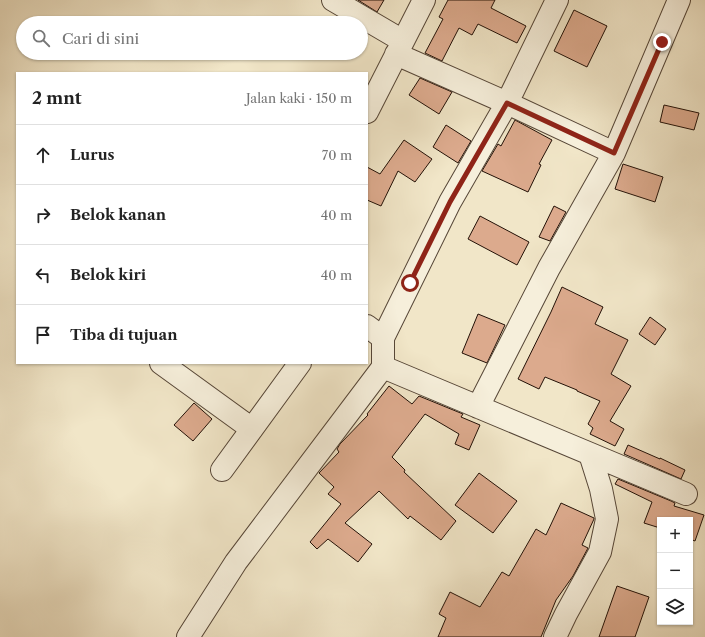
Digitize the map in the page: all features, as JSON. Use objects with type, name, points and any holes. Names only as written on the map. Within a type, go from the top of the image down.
[{"type":"street","points":[[333,0],[356,16]]},
{"type":"street","points":[[368,110],[424,0]]},
{"type":"street","points":[[190,637],[236,562],[383,367],[375,332],[507,103],[557,0]]},
{"type":"street","points":[[478,407],[549,268],[614,153],[679,0]]},
{"type":"street","points":[[368,25],[400,47],[507,103],[614,153]]},
{"type":"street","points":[[163,364],[252,429]]},
{"type":"street","points":[[222,470],[299,364]]},
{"type":"street","points":[[383,367],[686,494]]},
{"type":"street","points":[[555,637],[600,552],[607,519],[601,489],[590,454]]},
{"type":"building","points":[[358,0],[384,0],[377,12]]},
{"type":"building","points":[[448,0],[495,0],[491,8],[526,26],[517,43],[478,24],[472,35],[459,28],[442,61],[425,53],[443,19],[439,17]]},
{"type":"building","points":[[574,10],[607,26],[587,67],[554,51]]},
{"type":"building","points":[[420,78],[452,92],[439,114],[409,95]]},
{"type":"building","points":[[664,105],[699,113],[694,130],[660,122]]},
{"type":"building","points":[[515,120],[552,140],[539,164],[541,165],[528,192],[482,171],[498,144],[501,146]]},
{"type":"building","points":[[446,125],[471,141],[458,163],[433,147]]},
{"type":"building","points":[[404,140],[432,159],[415,182],[398,171],[381,206],[368,200],[368,168],[380,174]]},
{"type":"building","points":[[623,164],[663,177],[655,202],[615,189]]},
{"type":"building","points":[[554,206],[566,212],[550,241],[539,237]]},
{"type":"building","points":[[480,216],[529,242],[517,265],[468,239]]},
{"type":"building","points":[[562,287],[603,307],[595,324],[628,340],[611,374],[631,386],[610,421],[624,429],[615,446],[590,434],[593,428],[588,424],[600,401],[545,377],[539,389],[518,379]]},
{"type":"building","points":[[478,314],[505,325],[487,363],[462,353]]},
{"type":"building","points":[[650,317],[666,329],[655,345],[639,334]]},
{"type":"building","points":[[389,386],[412,404],[419,396],[463,414],[461,417],[480,425],[469,450],[455,444],[459,434],[425,414],[392,457],[405,470],[404,472],[456,521],[441,540],[410,516],[408,519],[379,491],[345,523],[372,544],[358,562],[328,539],[317,549],[310,542],[341,504],[328,494],[334,487],[319,473],[339,452],[337,449],[340,444],[368,415],[367,414]]},
{"type":"building","points":[[194,403],[212,419],[193,441],[174,425]]},
{"type":"building","points":[[628,445],[685,470],[681,479],[624,454]]},
{"type":"building","points":[[479,473],[517,501],[493,533],[455,505]]},
{"type":"building","points":[[618,479],[671,501],[675,503],[674,506],[704,515],[695,541],[693,540],[693,517],[657,517],[657,527],[644,523],[652,502],[615,484]]},
{"type":"building","points":[[561,503],[594,519],[582,545],[588,548],[573,576],[556,600],[541,637],[438,637],[446,618],[439,614],[450,592],[480,607],[502,572],[509,576],[536,529],[546,535]]},
{"type":"building","points":[[617,586],[649,597],[635,637],[599,637]]},
{"type":"route","points":[[410,283],[450,202],[507,103],[614,153],[662,42]]}]
